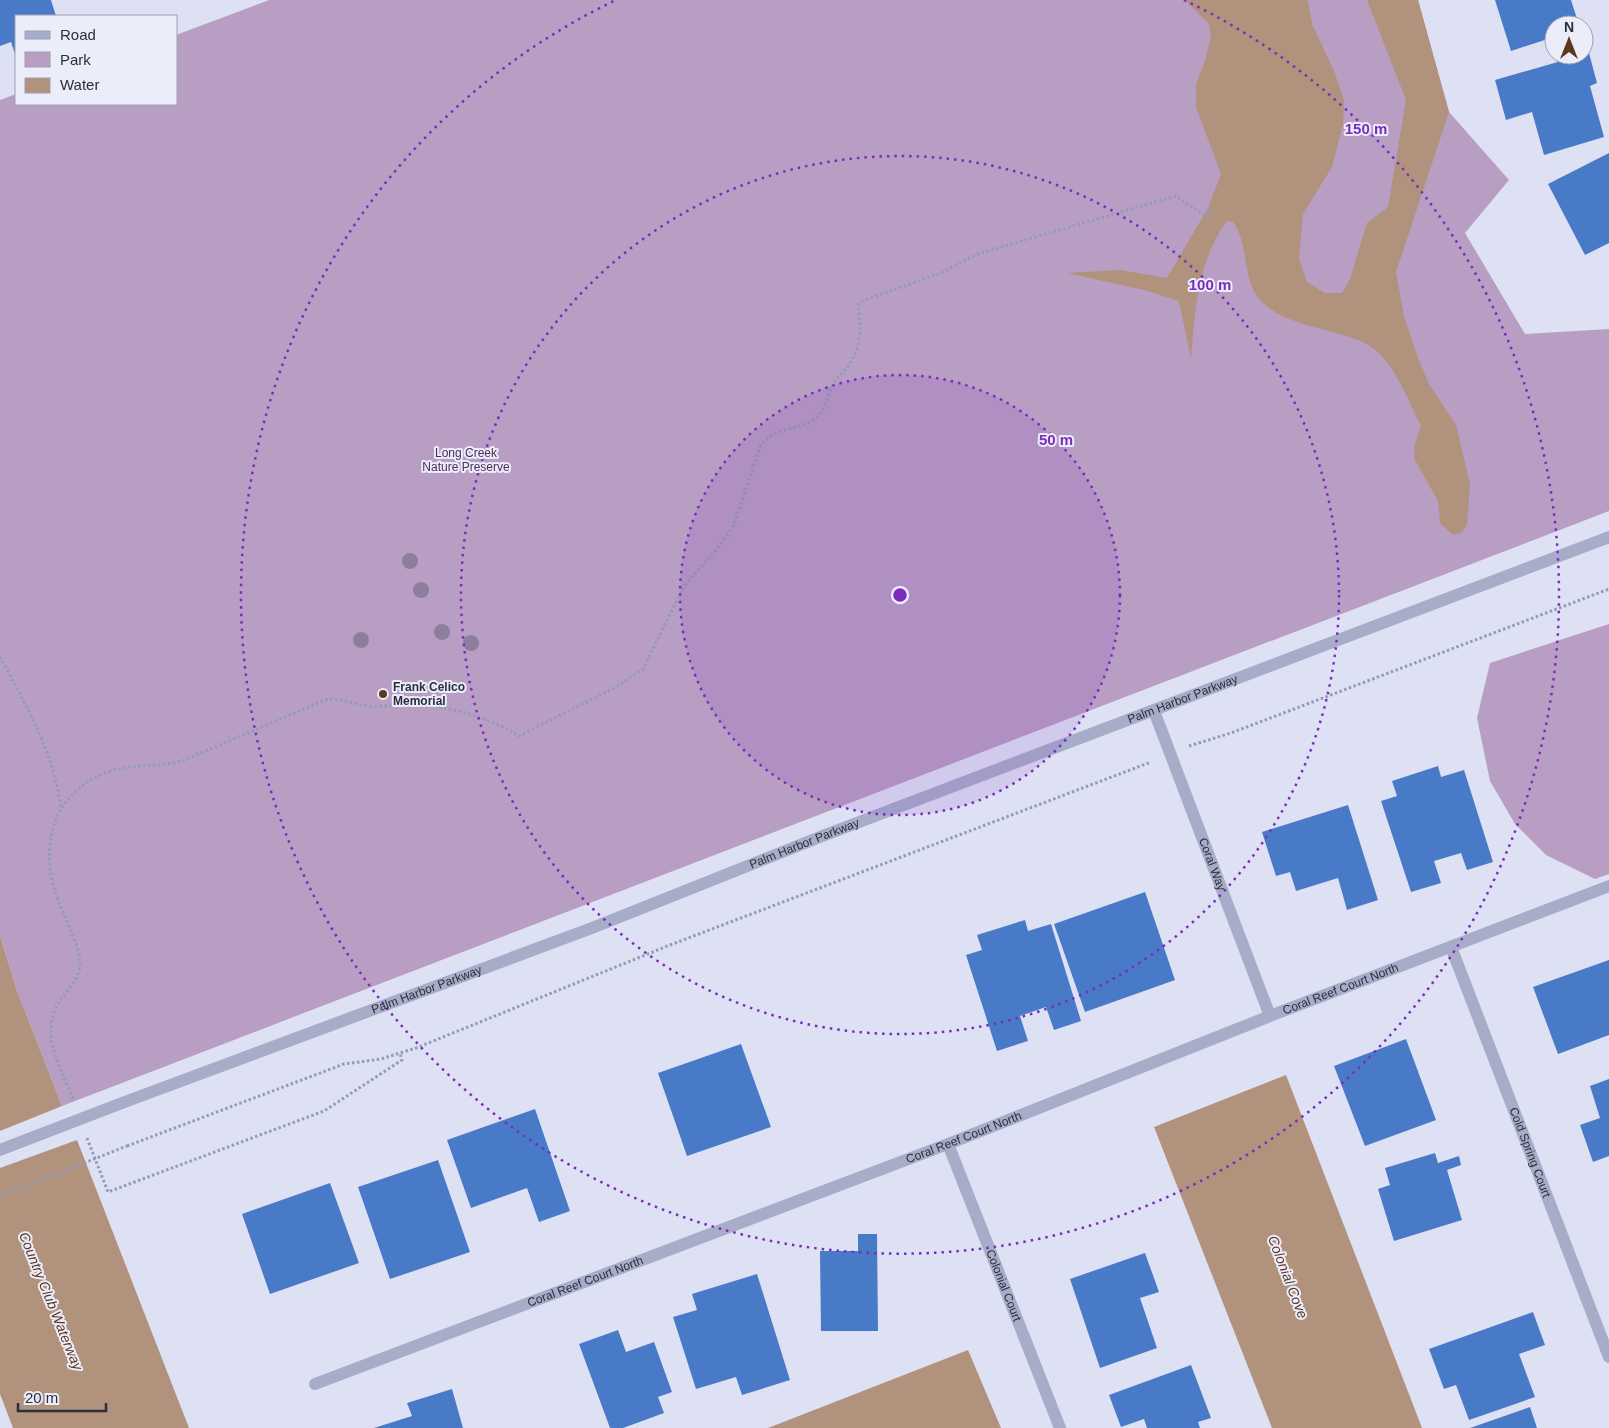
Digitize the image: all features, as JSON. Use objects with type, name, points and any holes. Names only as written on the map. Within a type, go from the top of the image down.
[{"type":"street","name":"Palm Harbor Parkway","points":[[0,1150],[592,928],[825,835],[1154,712],[1609,537]]},
{"type":"street","name":"Coral Way","points":[[1154,712],[1270,1016]]},
{"type":"street","name":"Coral Reef Court North","points":[[315,1384],[948,1144],[1270,1016],[1609,886]]},
{"type":"street","name":"Cold Spring Court","points":[[1451,947],[1609,1358]]},
{"type":"street","name":"Colonial Court","points":[[948,1144],[1060,1428]]},
{"type":"path","points":[[74,1103],[50,1035],[50,1022],[80,970],[76,949],[50,872],[50,838],[54,820],[61,809],[87,784],[108,773],[124,768],[158,766],[182,761],[325,700],[342,699],[367,706],[423,705],[450,708],[504,727],[519,736],[632,678],[643,669],[684,586],[721,544],[733,526],[760,447],[766,439],[775,433],[814,419],[826,406],[832,386],[854,357],[862,330],[858,305],[862,301],[941,273],[973,256],[1176,196],[1207,216],[1211,209]]},
{"type":"path","points":[[1199,741],[1230,733],[1609,589]]},
{"type":"path","points":[[0,657],[50,756],[58,784],[61,809]]},
{"type":"path","points":[[0,1196],[344,1064],[381,1059],[400,1053],[670,945],[1140,767]]},
{"type":"path","points":[[84,1130],[108,1192],[324,1112],[402,1060],[400,1053]]},
{"type":"green space","name":"Long Creek Nature Preserve","points":[[269,0],[1418,0],[1449,112],[1509,180],[1465,233],[1525,334],[1609,329],[1609,511],[62,1106],[17,991],[0,936],[0,100],[15,94],[15,105],[178,105],[178,34]]},
{"type":"green space","points":[[1609,624],[1609,874],[1595,879],[1546,855],[1515,824],[1490,781],[1477,718],[1490,663]]},
{"type":"water","points":[[1185,0],[1308,0],[1312,24],[1334,71],[1344,100],[1343,124],[1332,167],[1303,214],[1299,259],[1307,282],[1325,293],[1342,293],[1350,279],[1367,223],[1388,207],[1406,100],[1367,0],[1418,0],[1449,112],[1396,272],[1404,316],[1418,358],[1429,384],[1456,425],[1470,484],[1467,525],[1462,532],[1453,535],[1440,523],[1438,501],[1414,458],[1415,444],[1421,426],[1392,369],[1379,353],[1368,345],[1355,339],[1288,319],[1273,311],[1261,301],[1251,283],[1242,241],[1233,222],[1227,221],[1217,236],[1203,270],[1196,305],[1191,359],[1179,301],[1144,290],[1067,273],[1120,270],[1167,278],[1208,208],[1221,174],[1196,107],[1196,84],[1205,61],[1211,37],[1209,24]]},
{"type":"water","points":[[0,936],[17,991],[62,1106],[0,1131]]},
{"type":"water","name":"Colonial Cove","points":[[1286,1075],[1422,1428],[1272,1428],[1154,1127]]},
{"type":"water","name":"Country Club Waterway","points":[[77,1140],[189,1428],[13,1428],[0,1394],[0,1168]]},
{"type":"water","points":[[968,1350],[1001,1428],[768,1428]]},
{"type":"building","points":[[0,0],[51,0],[56,15],[15,15],[15,54],[11,42],[0,46]]},
{"type":"building","points":[[1495,0],[1571,0],[1576,15],[1544,15],[1544,40],[1511,51]]},
{"type":"building","points":[[1547,65],[1592,65],[1597,83],[1590,86],[1604,137],[1544,155],[1532,112],[1506,120],[1495,80]]},
{"type":"building","points":[[1609,153],[1609,243],[1585,255],[1548,184]]},
{"type":"building","points":[[1438,766],[1441,777],[1464,770],[1493,862],[1467,870],[1461,853],[1434,861],[1441,883],[1411,892],[1381,801],[1397,796],[1392,781]]},
{"type":"building","points":[[1348,805],[1378,900],[1347,910],[1338,878],[1296,891],[1290,872],[1276,876],[1262,832]]},
{"type":"building","points":[[1145,892],[1175,980],[1085,1012],[1054,924]]},
{"type":"building","points":[[1025,920],[1028,931],[1051,924],[1081,1021],[1054,1030],[1046,1007],[1020,1016],[1028,1041],[997,1051],[966,955],[982,950],[977,935]]},
{"type":"building","points":[[1609,960],[1609,1035],[1558,1054],[1533,987]]},
{"type":"building","points":[[1406,1039],[1436,1120],[1365,1146],[1334,1066]]},
{"type":"building","points":[[741,1044],[771,1127],[687,1156],[658,1073]]},
{"type":"building","points":[[1609,1079],[1609,1156],[1593,1162],[1580,1125],[1600,1118],[1590,1086]]},
{"type":"building","points":[[535,1109],[570,1211],[539,1222],[527,1188],[471,1208],[447,1140]]},
{"type":"building","points":[[1435,1153],[1438,1163],[1459,1156],[1461,1165],[1447,1170],[1462,1220],[1394,1241],[1378,1189],[1390,1185],[1385,1168]]},
{"type":"building","points":[[438,1160],[470,1252],[390,1279],[358,1187]]},
{"type":"building","points":[[330,1183],[359,1263],[270,1294],[242,1214]]},
{"type":"building","points":[[858,1234],[877,1234],[878,1331],[821,1331],[820,1251],[858,1251]]},
{"type":"building","points":[[1145,1253],[1159,1292],[1140,1298],[1157,1348],[1100,1368],[1070,1279]]},
{"type":"building","points":[[757,1274],[790,1380],[742,1395],[736,1377],[696,1389],[673,1317],[697,1310],[692,1294]]},
{"type":"building","points":[[1533,1312],[1545,1345],[1519,1354],[1535,1397],[1469,1420],[1456,1385],[1444,1389],[1429,1349]]},
{"type":"building","points":[[618,1330],[626,1352],[654,1342],[672,1392],[658,1397],[664,1413],[623,1428],[610,1428],[579,1344]]},
{"type":"building","points":[[1191,1365],[1211,1418],[1198,1422],[1200,1428],[1147,1428],[1144,1419],[1121,1427],[1109,1395]]},
{"type":"building","points":[[452,1389],[463,1428],[374,1428],[412,1416],[407,1403]]},
{"type":"building","points":[[1530,1407],[1537,1428],[1470,1428]]},
{"type":"place","name":"Frank Celico Memorial","points":[[383,694]]}]
